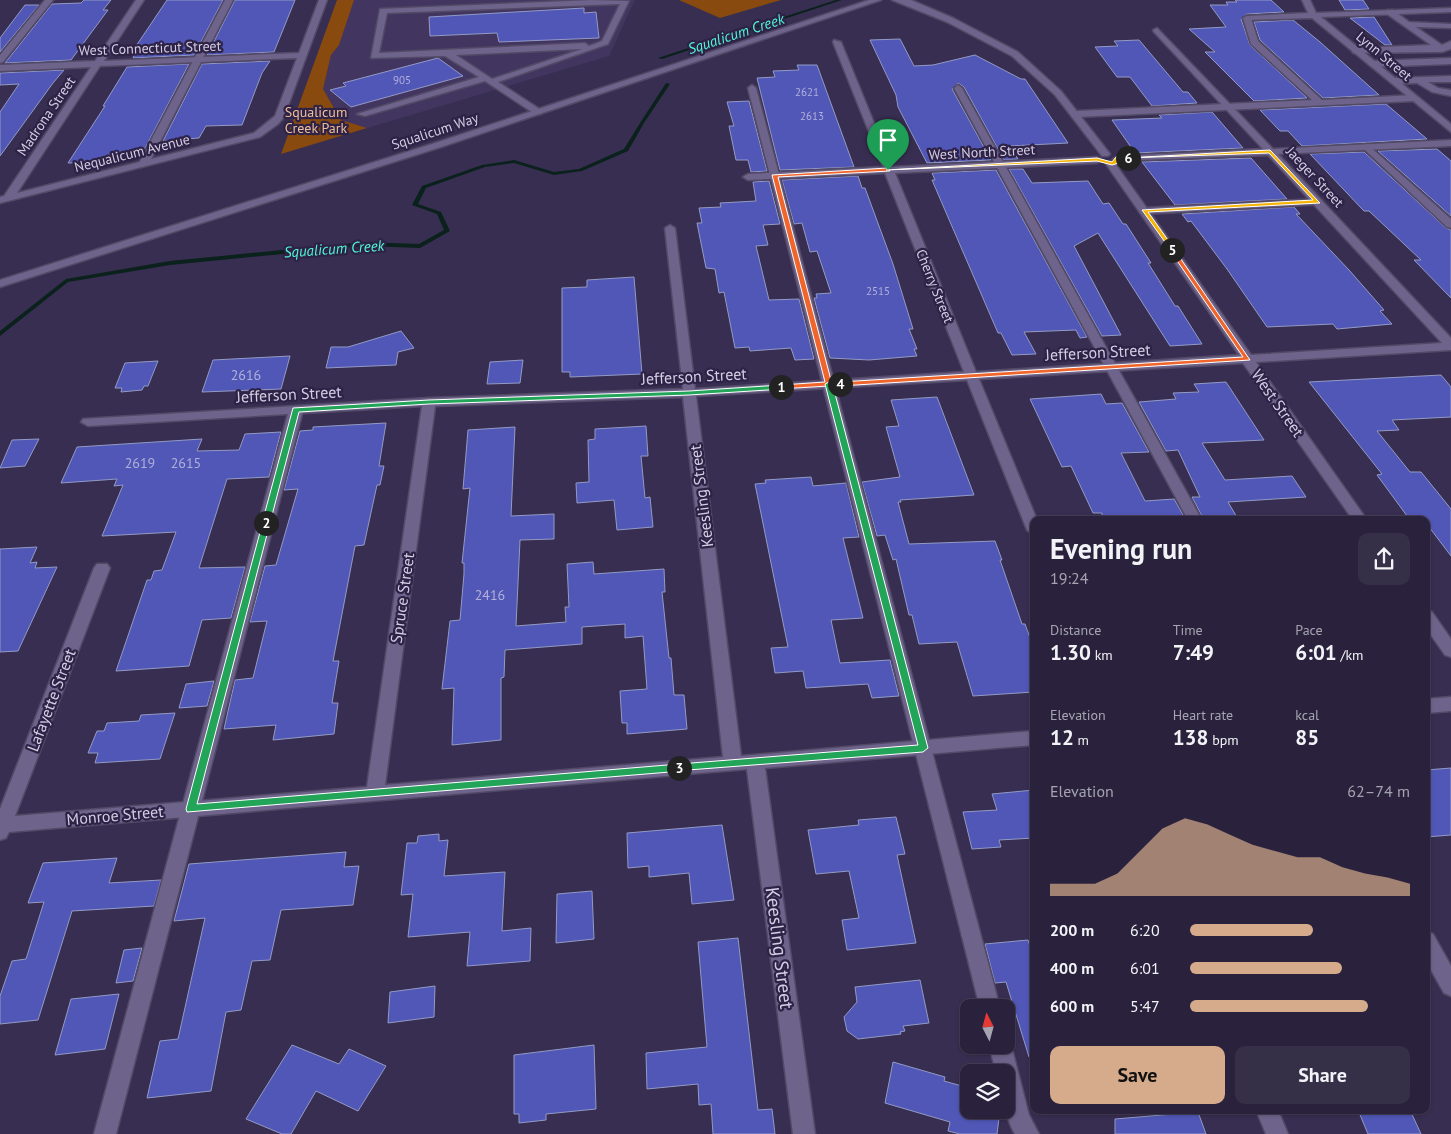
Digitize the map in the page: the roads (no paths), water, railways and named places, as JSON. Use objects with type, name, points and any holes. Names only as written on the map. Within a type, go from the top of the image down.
[{"type":"street","points":[[0,60],[49,0]]},
{"type":"street","name":"Madrona Street","points":[[4,199],[140,0]]},
{"type":"street","points":[[143,165],[229,0]]},
{"type":"street","points":[[302,56],[323,0]]},
{"type":"street","points":[[521,0],[530,5]]},
{"type":"street","points":[[362,114],[489,80],[601,45],[605,42],[625,0],[383,11],[374,56],[601,45]]},
{"type":"street","name":"Squalicum Way","points":[[0,284],[538,112],[877,0]]},
{"type":"street","name":"Lynn Street","points":[[1306,0],[1313,15],[1451,130]]},
{"type":"street","name":"West Street","points":[[897,1],[942,22],[952,23],[999,44],[1050,82],[1076,114],[1108,159],[1357,516]]},
{"type":"street","points":[[1320,103],[1254,42],[1247,18],[1451,10]]},
{"type":"street","points":[[1390,12],[1451,56]]},
{"type":"street","points":[[1407,24],[1451,26]]},
{"type":"street","points":[[1356,50],[1448,47],[1451,43],[1430,26]]},
{"type":"street","name":"Jaeger Street","points":[[1157,30],[1451,346]]},
{"type":"street","name":"Cherry Street","points":[[837,42],[1030,520]]},
{"type":"street","points":[[447,53],[538,112]]},
{"type":"street","name":"West Connecticut Street","points":[[0,68],[302,56]]},
{"type":"street","name":"Nequalicum Avenue","points":[[4,199],[257,135],[279,117],[302,56]]},
{"type":"street","points":[[1372,64],[1451,61]]},
{"type":"street","points":[[1393,81],[1451,79]]},
{"type":"street","points":[[1418,80],[1434,90],[1451,93]]},
{"type":"street","points":[[752,88],[988,999]]},
{"type":"street","points":[[958,88],[1193,516]]},
{"type":"street","points":[[1076,114],[1414,98]]},
{"type":"street","name":"West North Street","points":[[748,176],[1451,143]]},
{"type":"street","points":[[1368,147],[1451,225]]},
{"type":"street","points":[[1144,211],[1318,202]]},
{"type":"street","name":"Keesling Street","points":[[670,228],[733,764]]},
{"type":"street","name":"Jefferson Street","points":[[88,422],[429,402],[689,393],[1451,346]]},
{"type":"street","name":"Spruce Street","points":[[375,794],[429,402]]},
{"type":"street","points":[[106,1134],[296,410]]},
{"type":"street","name":"Lafayette Street","points":[[1,828],[102,568]]},
{"type":"street","points":[[1430,622],[1451,651]]},
{"type":"street","points":[[1430,706],[1451,704]]},
{"type":"street","name":"Monroe Street","points":[[1,828],[191,809],[1030,738]]},
{"type":"street","name":"Keesling Street","points":[[755,762],[804,1134]]},
{"type":"street","points":[[1430,948],[1451,986]]},
{"type":"street","points":[[1002,1054],[1019,1120],[1028,1134]]},
{"type":"street","points":[[1270,1114],[1277,1134]]},
{"type":"waterway","name":"Squalicum Creek","points":[[660,58],[840,0]]},
{"type":"waterway","name":"Squalicum Creek","points":[[0,334],[66,281],[170,263],[365,244],[420,246],[447,231],[439,213],[415,205],[424,187],[484,166],[514,161],[554,174],[580,170],[626,150],[668,84]]},
{"type":"park label","name":"Squalicum Creek Park","points":[[316,120]]}]
